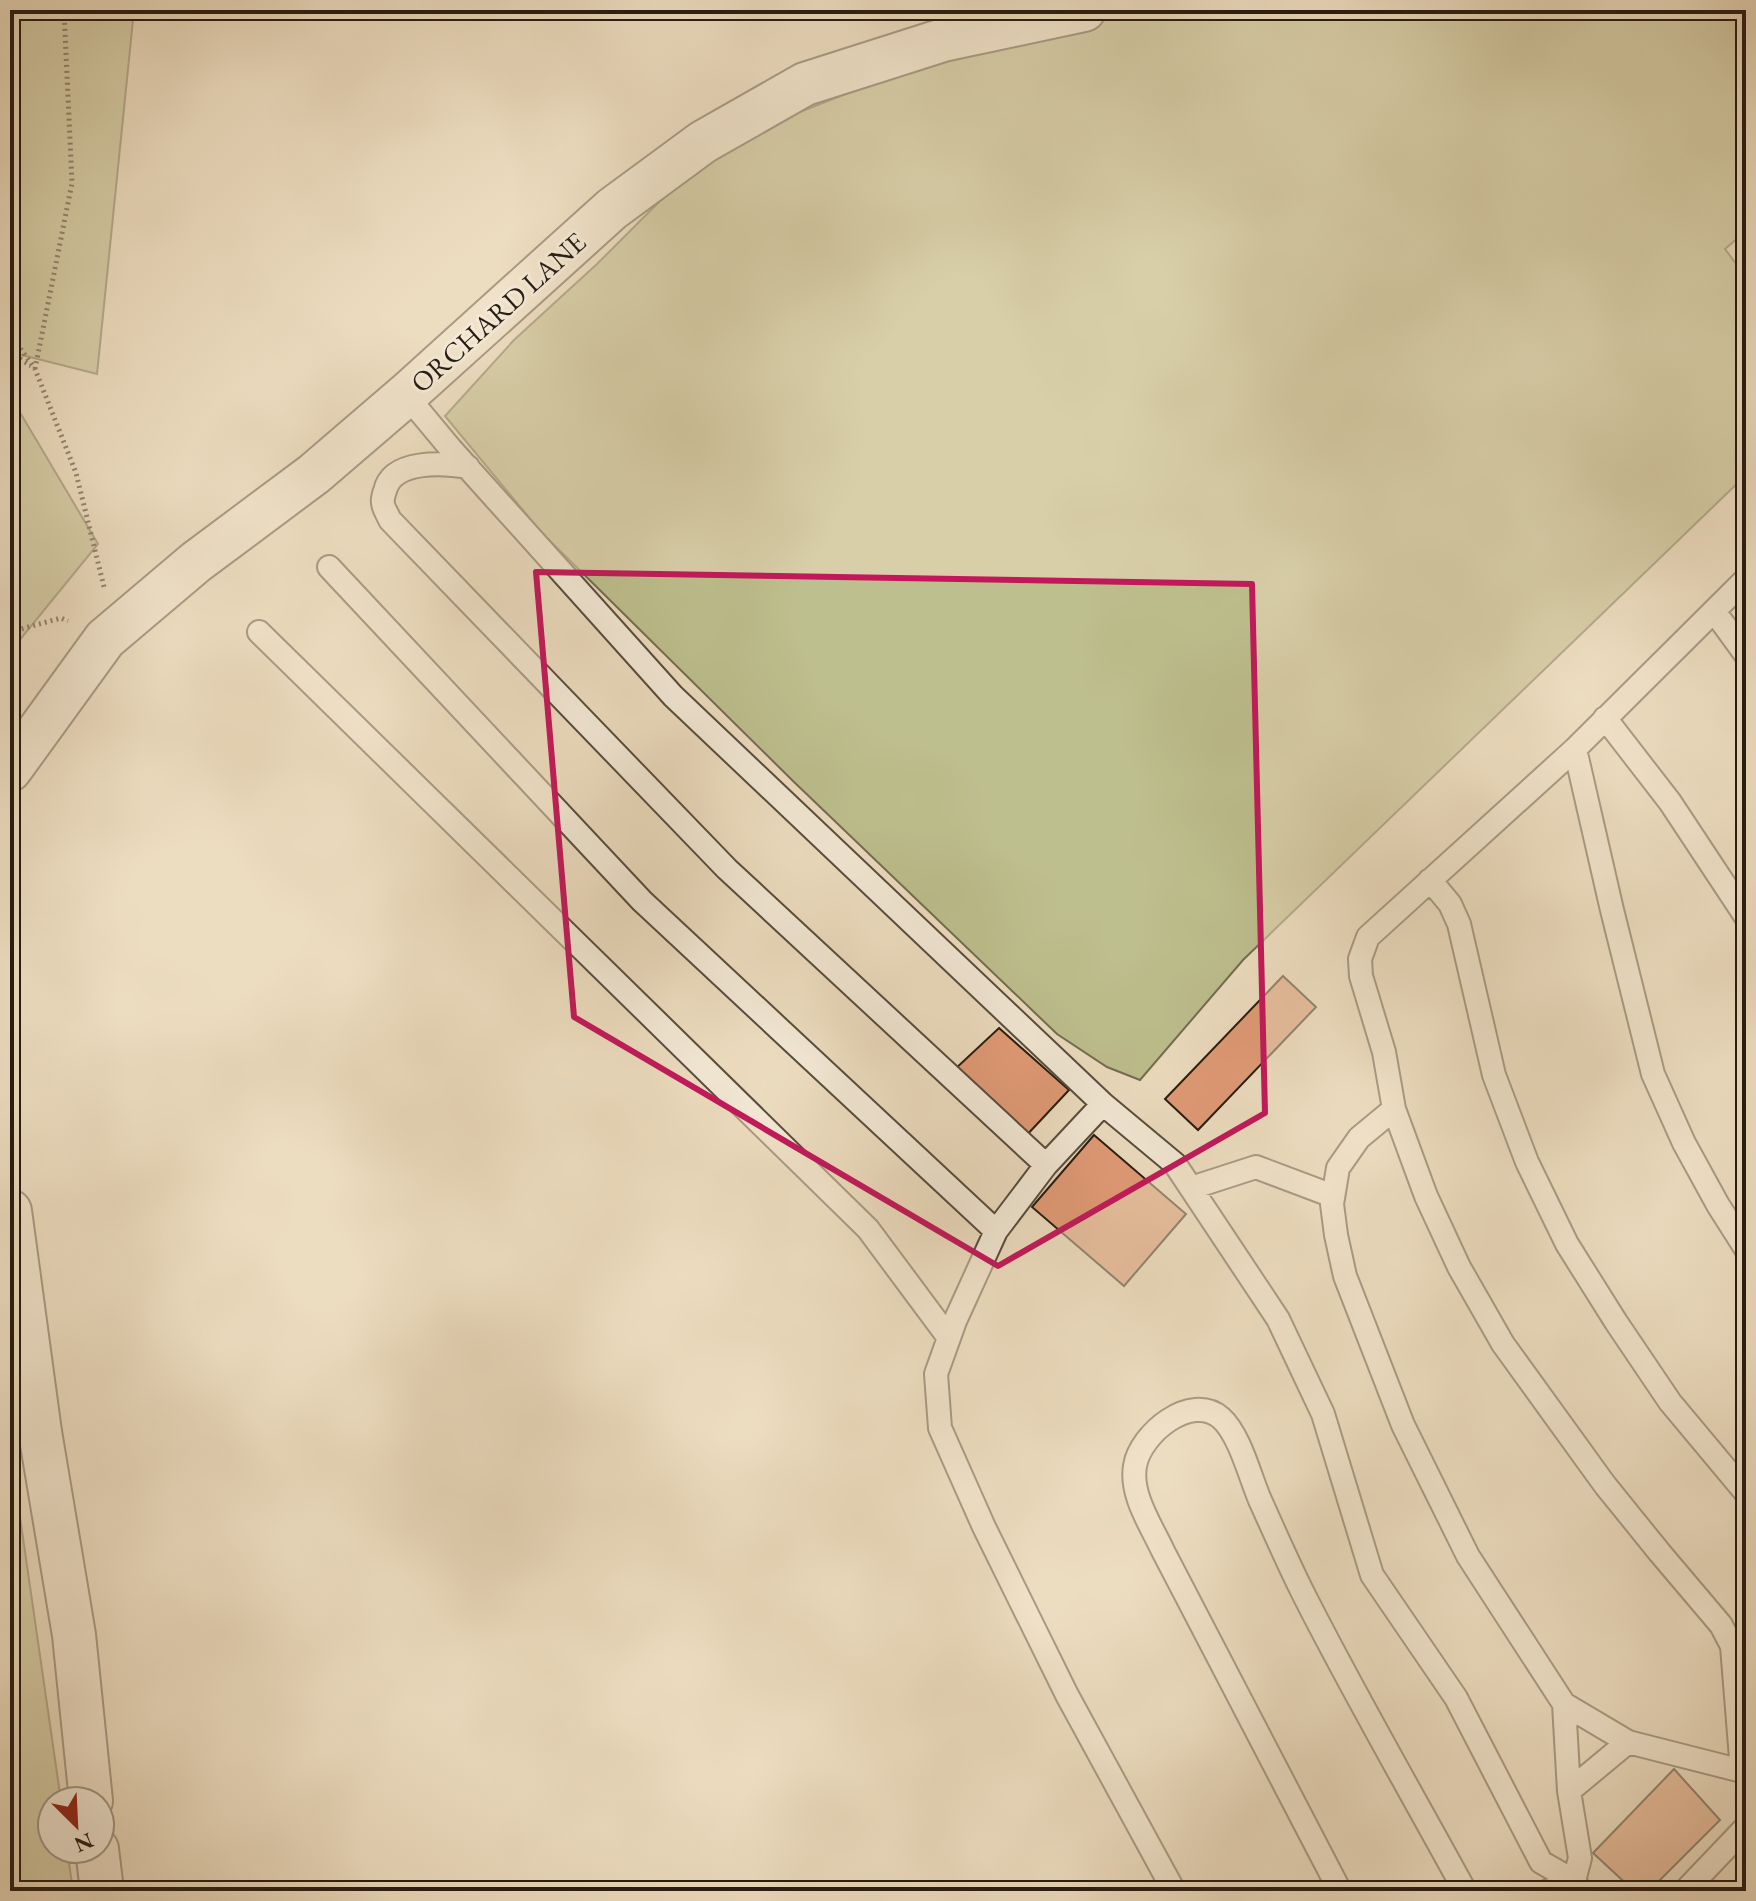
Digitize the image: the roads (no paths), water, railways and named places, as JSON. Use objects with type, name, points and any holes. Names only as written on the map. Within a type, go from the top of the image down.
[{"type":"street","name":"ORCHARD LANE","points":[[10,770],[110,635],[196,562],[314,474],[612,209],[703,142],[805,84],[943,40],[1084,10]]},
{"type":"street","points":[[10,1211],[40,1432],[74,1635],[89,1785]]},
{"type":"street","points":[[99,1865],[102,1891]]},
{"type":"lane","points":[[406,395],[673,696],[1103,1104],[1175,1164],[1278,1319],[1323,1414],[1372,1575],[1456,1698],[1541,1862],[1577,1886]]},
{"type":"lane","points":[[468,467],[446,463],[402,470],[386,484],[382,502],[390,520],[727,869],[1046,1165]]},
{"type":"lane","points":[[329,567],[642,901],[996,1231]]},
{"type":"lane","points":[[1394,1109],[1359,1138],[1338,1168],[1332,1204],[1336,1235],[1345,1276],[1403,1425],[1468,1556],[1564,1704],[1628,1742],[1744,1774],[1732,1646],[1721,1625],[1605,1485],[1503,1344],[1459,1267],[1426,1196],[1394,1109],[1384,1052],[1361,976],[1360,959],[1368,937],[1575,749],[1746,579]]},
{"type":"lane","points":[[1714,611],[1746,655]]},
{"type":"lane","points":[[259,632],[868,1229],[949,1338]]},
{"type":"lane","points":[[1605,718],[1670,802],[1746,917]]},
{"type":"lane","points":[[1575,749],[1653,1074],[1684,1143],[1746,1249]]},
{"type":"lane","points":[[1430,880],[1450,904],[1459,924],[1494,1075],[1527,1162],[1567,1244],[1670,1402],[1746,1493]]},
{"type":"lane","points":[[1103,1104],[1046,1165],[996,1231],[955,1321],[936,1374],[940,1428],[984,1527],[1067,1695],[1174,1891]]},
{"type":"lane","points":[[1191,1188],[1256,1167],[1333,1196]]},
{"type":"lane","points":[[1340,1891],[1136,1494],[1135,1467],[1142,1447],[1178,1413],[1206,1410],[1221,1418],[1237,1441],[1302,1591],[1465,1891]]},
{"type":"lane","points":[[1564,1704],[1569,1791],[1580,1858],[1577,1886]]},
{"type":"lane","points":[[1569,1791],[1628,1742]]},
{"type":"lane","points":[[1689,1890],[1746,1827]]},
{"type":"lane","points":[[1548,1891],[1577,1886]]}]
